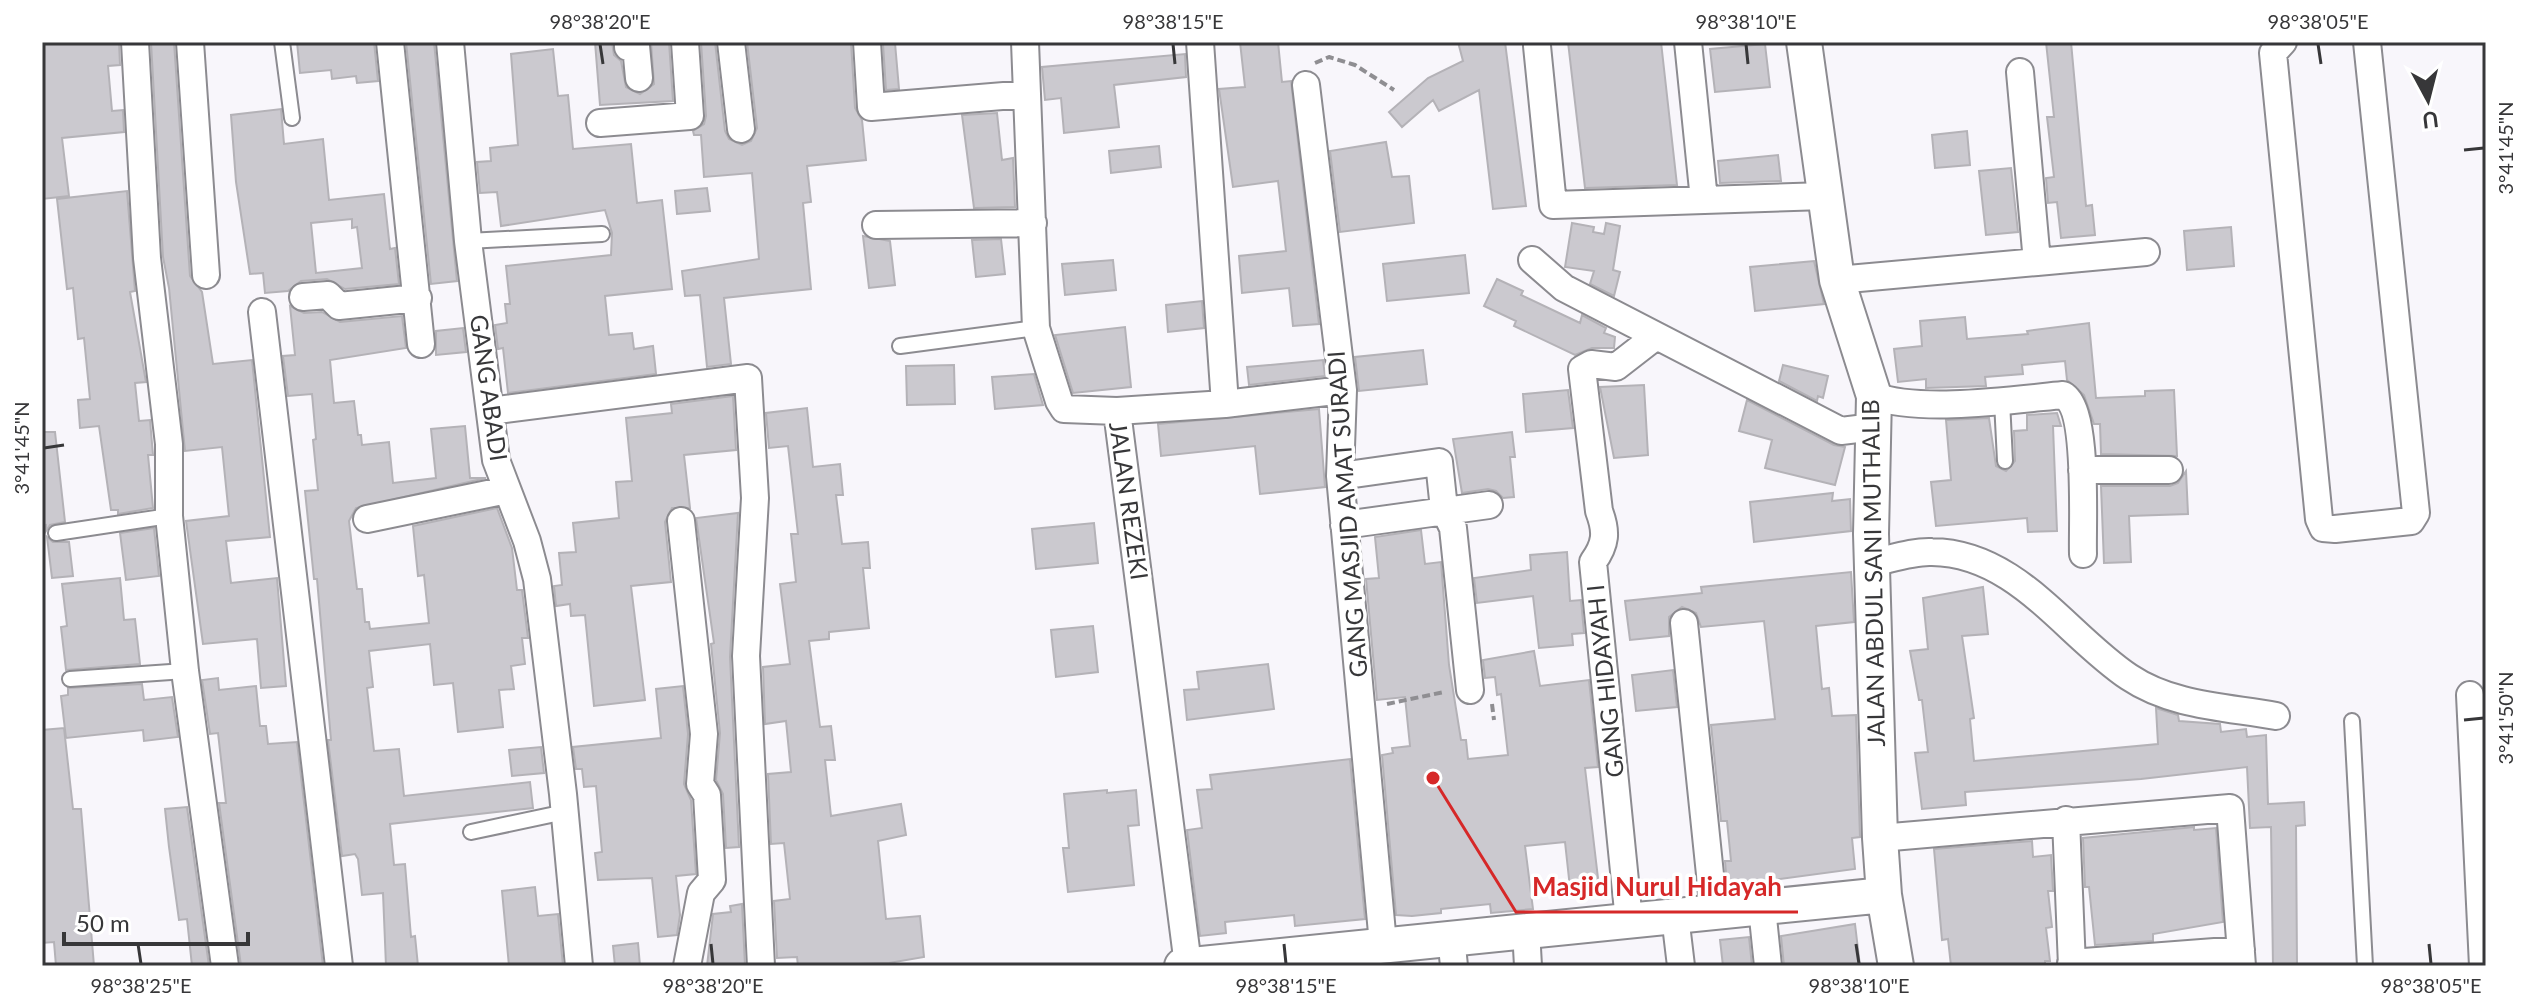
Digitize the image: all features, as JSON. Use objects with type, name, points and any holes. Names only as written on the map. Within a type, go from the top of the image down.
[{"type":"street","points":[[135,42],[147,258],[169,444],[169,516],[185,671],[225,966]]},
{"type":"street","points":[[190,42],[206,275]]},
{"type":"street","points":[[390,42],[421,344]]},
{"type":"street","name":"GANG ABADI","points":[[450,42],[468,241],[496,460],[537,579],[565,812],[579,966]]},
{"type":"street","points":[[628,42],[628,47],[636,46],[639,78]]},
{"type":"street","points":[[600,123],[690,116],[685,42]]},
{"type":"street","points":[[731,42],[741,129]]},
{"type":"street","points":[[867,42],[871,107],[1027,94]]},
{"type":"street","name":"JALAN REZEKI","points":[[1025,42],[1036,328],[1064,409],[1117,411],[1188,965]]},
{"type":"street","points":[[1200,42],[1225,404]]},
{"type":"street","points":[[1688,42],[1704,200]]},
{"type":"street","name":"JALAN ABDUL SANI MUTHALIB","points":[[1804,42],[1837,280],[1874,423],[1871,548],[1880,838],[1884,895],[1896,966]]},
{"type":"street","points":[[2283,42],[2273,53],[2319,519],[2323,528],[2335,529],[2411,521],[2416,513],[2367,42]]},
{"type":"street","points":[[1537,46],[1553,205],[1825,196]]},
{"type":"street","points":[[2020,72],[2037,262]]},
{"type":"street","name":"GANG MASJID AMAT SURADI","points":[[1306,85],[1343,390],[1340,476],[1383,944]]},
{"type":"street","points":[[876,225],[1033,223]]},
{"type":"street","points":[[1837,280],[2146,252]]},
{"type":"street","points":[[1532,260],[1564,288],[1650,341],[1841,431],[1874,423],[1892,403],[2002,401],[2063,395],[2071,399],[2077,411],[2082,470],[2083,554]]},
{"type":"street","points":[[303,297],[328,295],[339,306],[418,298]]},
{"type":"street","points":[[262,312],[339,966]]},
{"type":"street","name":"GANG HIDAYAH I","points":[[1629,921],[1605,651],[1593,562],[1604,547],[1606,529],[1599,511],[1582,369],[1591,364],[1616,367],[1650,341]]},
{"type":"street","points":[[490,411],[748,378],[755,498],[746,656],[761,966]]},
{"type":"street","points":[[1117,411],[1225,404],[1343,390]]},
{"type":"street","points":[[1340,476],[1439,462],[1444,509],[1453,528],[1470,690]]},
{"type":"street","points":[[2082,470],[2169,470]]},
{"type":"street","points":[[367,519],[507,490]]},
{"type":"street","points":[[1344,525],[1489,505]]},
{"type":"street","points":[[681,521],[704,734],[700,784],[707,795],[713,867],[712,880],[701,893],[687,966]]},
{"type":"street","points":[[1871,548],[1931,551],[1969,558],[1994,568],[2029,591],[2129,678],[2168,697],[2276,716]]},
{"type":"street","points":[[1684,623],[1714,913]]},
{"type":"street","points":[[2470,695],[2483,966]]},
{"type":"street","points":[[1880,838],[2066,820],[2230,808],[2241,958],[2072,965],[2066,820]]},
{"type":"street","points":[[1182,966],[1223,964],[1383,944],[1453,952],[1526,930],[1884,895]]},
{"type":"street","points":[[1762,908],[1768,966]]},
{"type":"street","points":[[1675,916],[1681,966]]},
{"type":"street","points":[[1526,930],[1528,966]]},
{"type":"lane","points":[[282,42],[292,118]]},
{"type":"lane","points":[[468,241],[602,234]]},
{"type":"lane","points":[[900,346],[1036,328]]},
{"type":"lane","points":[[2002,401],[2005,461]]},
{"type":"lane","points":[[56,533],[169,516]]},
{"type":"lane","points":[[70,679],[185,671]]},
{"type":"lane","points":[[2352,721],[2365,966]]},
{"type":"lane","points":[[471,832],[565,812]]},
{"type":"path","points":[[1329,57],[1355,65],[1394,90]]},
{"type":"path","points":[[1361,708],[1490,686],[1494,720]]},
{"type":"building","points":[[42,42],[119,42],[120,65],[108,66],[112,111],[123,110],[124,132],[62,138],[69,196],[42,199]]},
{"type":"building","points":[[151,42],[174,42],[190,276],[202,292],[213,364],[252,360],[270,537],[226,541],[231,583],[277,578],[286,686],[261,688],[257,639],[203,644],[186,521],[229,516],[222,447],[185,451],[169,288],[163,257]]},
{"type":"building","points":[[297,42],[374,42],[378,81],[357,83],[356,76],[332,79],[331,70],[300,73]]},
{"type":"building","points":[[406,42],[434,42],[457,281],[431,284]]},
{"type":"building","points":[[595,42],[612,42],[614,55],[621,61],[626,87],[640,94],[654,84],[651,42],[669,42],[673,101],[600,105]]},
{"type":"building","points":[[701,42],[715,42],[725,131],[729,139],[742,145],[751,141],[757,128],[747,42],[851,42],[855,108],[862,120],[866,160],[807,166],[811,202],[803,203],[811,289],[724,298],[731,364],[707,367],[700,295],[685,296],[682,271],[759,259],[752,173],[704,177],[701,135],[694,135],[693,131],[704,124],[706,116]]},
{"type":"building","points":[[1240,42],[1278,42],[1282,82],[1291,81],[1319,324],[1293,326],[1289,288],[1242,293],[1239,256],[1286,251],[1278,181],[1233,187],[1219,89],[1245,87]]},
{"type":"building","points":[[1458,42],[1505,42],[1526,206],[1493,209],[1479,90],[1439,111],[1433,100],[1402,127],[1389,112],[1428,78],[1463,61]]},
{"type":"building","points":[[1568,42],[1661,42],[1677,185],[1585,188]]},
{"type":"building","points":[[2046,42],[2071,42],[2086,206],[2092,205],[2095,235],[2061,238],[2057,202],[2048,203],[2046,178],[2054,177],[2047,117],[2054,117]]},
{"type":"building","points":[[895,43],[899,89],[886,90],[883,44]]},
{"type":"building","points":[[1765,44],[1770,87],[1715,92],[1710,49]]},
{"type":"building","points":[[553,49],[558,96],[568,95],[573,149],[631,144],[637,203],[662,200],[672,289],[605,296],[609,335],[632,333],[634,349],[653,346],[656,374],[508,393],[503,348],[498,349],[495,325],[507,323],[505,304],[510,304],[506,266],[611,255],[612,233],[605,210],[501,226],[497,192],[480,193],[477,162],[491,161],[490,148],[518,145],[511,54]]},
{"type":"building","points":[[1185,54],[1186,77],[1114,85],[1119,127],[1064,133],[1061,98],[1045,100],[1042,67]]},
{"type":"building","points":[[281,109],[284,144],[323,139],[329,200],[384,194],[390,249],[395,248],[399,284],[345,289],[327,279],[301,281],[288,291],[265,293],[263,273],[250,274],[236,182],[231,115]],"holes":[[[352,219],[352,228],[357,227],[362,268],[316,273],[311,223]]]},
{"type":"building","points":[[997,113],[1002,160],[1013,158],[1015,207],[974,208],[962,115]]},
{"type":"building","points":[[1967,131],[1970,165],[1935,168],[1932,135]]},
{"type":"building","points":[[1386,142],[1392,177],[1409,176],[1414,223],[1340,232],[1330,151]]},
{"type":"building","points":[[1159,146],[1161,167],[1111,173],[1109,151]]},
{"type":"building","points":[[1778,155],[1781,181],[1720,183],[1718,161]]},
{"type":"building","points":[[2011,168],[2018,232],[1986,235],[1979,171]]},
{"type":"building","points":[[707,188],[710,211],[677,214],[675,191]]},
{"type":"building","points":[[127,191],[135,291],[130,292],[146,382],[135,383],[139,421],[150,420],[153,455],[148,455],[153,508],[118,514],[118,510],[111,510],[99,426],[80,428],[78,400],[90,399],[84,338],[78,339],[73,288],[67,289],[57,199]]},
{"type":"building","points":[[1572,223],[1594,227],[1593,232],[1604,234],[1606,223],[1620,226],[1613,270],[1620,272],[1614,296],[1590,284],[1594,271],[1565,267]]},
{"type":"building","points":[[2231,227],[2234,266],[2187,270],[2184,231]]},
{"type":"building","points":[[863,236],[890,241],[895,285],[869,288]]},
{"type":"building","points":[[1001,239],[1005,274],[976,277],[972,240]]},
{"type":"building","points":[[1465,255],[1469,293],[1387,301],[1383,264]]},
{"type":"building","points":[[1113,260],[1116,290],[1065,295],[1062,264]]},
{"type":"building","points":[[1814,261],[1824,304],[1755,311],[1750,267]]},
{"type":"building","points":[[1497,279],[1523,291],[1521,295],[1580,323],[1582,315],[1606,328],[1604,333],[1615,337],[1614,348],[1592,348],[1575,355],[1514,326],[1516,321],[1484,306]]},
{"type":"building","points":[[1202,301],[1204,328],[1168,332],[1166,305]]},
{"type":"building","points":[[290,306],[304,313],[322,312],[340,322],[402,316],[406,348],[330,360],[334,403],[354,401],[362,445],[389,442],[393,483],[436,478],[431,429],[465,426],[470,478],[486,478],[356,508],[349,521],[357,589],[362,589],[365,622],[369,622],[370,629],[429,623],[424,575],[418,576],[413,526],[497,508],[512,548],[517,590],[522,590],[528,638],[522,638],[525,664],[511,666],[514,689],[499,690],[503,727],[458,732],[453,683],[434,685],[430,644],[369,651],[373,687],[367,688],[374,751],[399,749],[404,796],[530,782],[533,808],[390,824],[394,865],[405,864],[411,937],[415,936],[418,966],[386,966],[383,893],[362,895],[358,859],[355,854],[342,856],[328,740],[331,740],[317,579],[314,579],[305,491],[318,490],[312,394],[288,396],[283,356],[295,355]]},
{"type":"building","points":[[1965,317],[1967,339],[2028,334],[2027,331],[2089,323],[2096,398],[2145,396],[2145,391],[2174,390],[2177,456],[2101,454],[2100,424],[2094,424],[2084,395],[2067,380],[2065,361],[2022,365],[2023,374],[1985,377],[1986,386],[1926,388],[1926,379],[1898,382],[1894,349],[1922,346],[1920,321]]},
{"type":"building","points":[[1125,327],[1131,387],[1073,393],[1055,335]]},
{"type":"building","points":[[463,328],[466,352],[436,355],[436,331]]},
{"type":"building","points":[[1423,350],[1427,384],[1359,391],[1355,357]]},
{"type":"building","points":[[1323,360],[1325,376],[1249,385],[1247,367]]},
{"type":"building","points":[[954,365],[955,404],[907,405],[906,366]]},
{"type":"building","points":[[1783,365],[1828,376],[1823,398],[1818,396],[1817,401],[1779,381]]},
{"type":"building","points":[[1034,374],[1043,405],[995,409],[992,377]]},
{"type":"building","points":[[1644,385],[1648,455],[1614,458],[1600,387]]},
{"type":"building","points":[[1568,390],[1573,428],[1526,432],[1523,394]]},
{"type":"building","points":[[733,396],[736,450],[684,455],[690,508],[672,508],[665,522],[671,582],[631,586],[645,700],[594,706],[585,615],[571,616],[570,604],[556,606],[554,586],[562,585],[559,553],[576,552],[573,523],[619,518],[616,482],[632,481],[626,418],[672,413],[671,404]]},
{"type":"building","points":[[1747,400],[1834,445],[1845,447],[1835,485],[1765,468],[1772,440],[1739,431]]},
{"type":"building","points":[[807,408],[813,467],[840,464],[843,495],[836,495],[842,544],[868,542],[870,568],[863,568],[869,628],[829,632],[829,639],[809,641],[820,727],[831,726],[835,760],[825,760],[831,816],[901,804],[906,835],[878,841],[886,919],[920,916],[924,957],[889,963],[798,966],[797,957],[777,958],[774,901],[790,899],[784,843],[771,844],[768,774],[791,772],[786,721],[765,724],[763,667],[790,664],[780,584],[796,582],[791,534],[798,534],[788,446],[769,448],[766,413]]},
{"type":"building","points":[[1319,409],[1325,487],[1260,494],[1255,446],[1161,456],[1158,424]]},
{"type":"building","points":[[2057,413],[2061,426],[2053,426],[2057,531],[2028,532],[2027,518],[1936,526],[1931,482],[1951,480],[1946,420],[1989,418],[1996,466],[2006,471],[2015,461],[2014,431],[2027,430],[2027,415]]},
{"type":"building","points":[[42,432],[55,432],[65,522],[50,525],[46,531],[46,525],[42,526]]},
{"type":"building","points":[[1512,432],[1515,457],[1510,457],[1514,497],[1503,498],[1496,491],[1488,489],[1462,493],[1453,439]]},
{"type":"building","points":[[2186,471],[2188,514],[2129,516],[2131,562],[2104,563],[2101,486],[2170,486],[2178,483]]},
{"type":"building","points":[[1833,493],[1832,501],[1850,499],[1851,531],[1754,542],[1750,502]]},
{"type":"building","points":[[738,513],[730,657],[739,847],[726,848],[723,794],[716,780],[720,733],[711,644],[714,643],[696,518]]},
{"type":"building","points":[[1094,523],[1098,563],[1036,569],[1032,529]]},
{"type":"building","points":[[154,528],[159,576],[126,580],[120,533]]},
{"type":"building","points":[[1421,530],[1425,564],[1441,562],[1449,665],[1461,740],[1466,740],[1468,759],[1508,755],[1501,694],[1497,695],[1495,677],[1485,678],[1483,660],[1534,651],[1540,686],[1589,680],[1598,767],[1585,768],[1600,895],[1571,897],[1565,842],[1525,846],[1533,909],[1491,913],[1490,904],[1441,909],[1441,913],[1396,915],[1382,755],[1393,753],[1392,748],[1410,746],[1405,697],[1377,700],[1366,579],[1379,578],[1375,537]]},
{"type":"building","points":[[47,537],[53,542],[69,542],[73,576],[52,578]]},
{"type":"building","points":[[1567,552],[1570,601],[1581,600],[1584,633],[1572,634],[1573,645],[1539,648],[1533,596],[1477,603],[1474,578],[1531,570],[1530,555]]},
{"type":"building","points":[[1851,572],[1854,622],[1816,626],[1822,689],[1829,688],[1832,716],[1856,715],[1860,837],[1852,838],[1855,869],[1727,886],[1725,861],[1731,861],[1727,821],[1721,821],[1711,725],[1775,719],[1764,621],[1701,627],[1696,613],[1682,607],[1669,617],[1669,636],[1630,640],[1625,601],[1702,593],[1701,587]]},
{"type":"building","points":[[120,578],[124,620],[135,619],[140,664],[66,670],[61,627],[67,626],[62,584]]},
{"type":"building","points":[[1983,587],[1988,634],[1962,636],[1974,718],[1970,719],[1974,761],[2158,744],[2156,708],[2178,715],[2179,721],[2220,724],[2221,732],[2246,729],[2247,737],[2266,735],[2268,804],[2304,802],[2305,825],[2296,826],[2297,966],[2273,966],[2271,827],[2250,828],[2247,767],[2141,779],[1965,792],[1966,805],[1922,809],[1915,753],[1928,752],[1922,700],[1919,700],[1910,651],[1928,649],[1923,598]]},
{"type":"building","points":[[1093,626],[1098,672],[1056,677],[1051,630]]},
{"type":"building","points":[[1268,664],[1274,709],[1187,720],[1184,690],[1199,689],[1197,672]]},
{"type":"building","points":[[1673,670],[1677,707],[1636,711],[1632,675]]},
{"type":"building","points":[[218,678],[219,690],[256,686],[260,726],[266,726],[268,744],[297,742],[323,966],[241,966],[219,803],[226,803],[218,733],[210,734],[202,680]]},
{"type":"building","points":[[142,684],[144,700],[172,697],[178,737],[144,741],[143,730],[66,738],[61,696],[68,695],[68,688]]},
{"type":"building","points":[[683,686],[688,734],[684,784],[691,800],[696,874],[676,876],[680,915],[677,935],[658,937],[652,878],[598,880],[595,853],[602,852],[596,786],[584,787],[582,769],[576,769],[573,747],[661,738],[656,689]]},
{"type":"building","points":[[64,728],[73,809],[81,809],[94,966],[56,966],[54,942],[42,943],[42,730]]},
{"type":"building","points":[[541,747],[544,773],[512,776],[509,750]]},
{"type":"building","points":[[1350,759],[1365,919],[1295,926],[1294,915],[1225,922],[1226,933],[1200,936],[1187,830],[1202,828],[1197,790],[1212,789],[1210,775]]},
{"type":"building","points":[[1107,790],[1107,793],[1136,790],[1139,825],[1128,826],[1134,885],[1068,892],[1063,848],[1069,848],[1064,794]]},
{"type":"building","points":[[187,807],[209,966],[192,966],[187,919],[179,920],[165,809]]},
{"type":"building","points":[[2194,827],[2194,830],[2216,828],[2223,922],[2153,934],[2153,941],[2095,945],[2089,887],[2085,887],[2083,838]]},
{"type":"building","points":[[2032,841],[2033,857],[2051,855],[2053,891],[2048,891],[2052,927],[2046,928],[2050,961],[2045,961],[2045,966],[1951,966],[1948,939],[1942,940],[1934,849]]},
{"type":"building","points":[[535,887],[538,916],[558,914],[563,966],[509,966],[502,891]]},
{"type":"building","points":[[742,904],[745,966],[707,966],[713,914],[731,912],[730,906]]},
{"type":"building","points":[[1855,924],[1860,966],[1784,966],[1781,936]]},
{"type":"building","points":[[1749,937],[1752,966],[1723,966],[1720,940]]},
{"type":"building","points":[[638,943],[640,966],[615,966],[613,946]]},
{"type":"place","name":"Masjid Nurul Hidayah","points":[[1433,778]]}]
